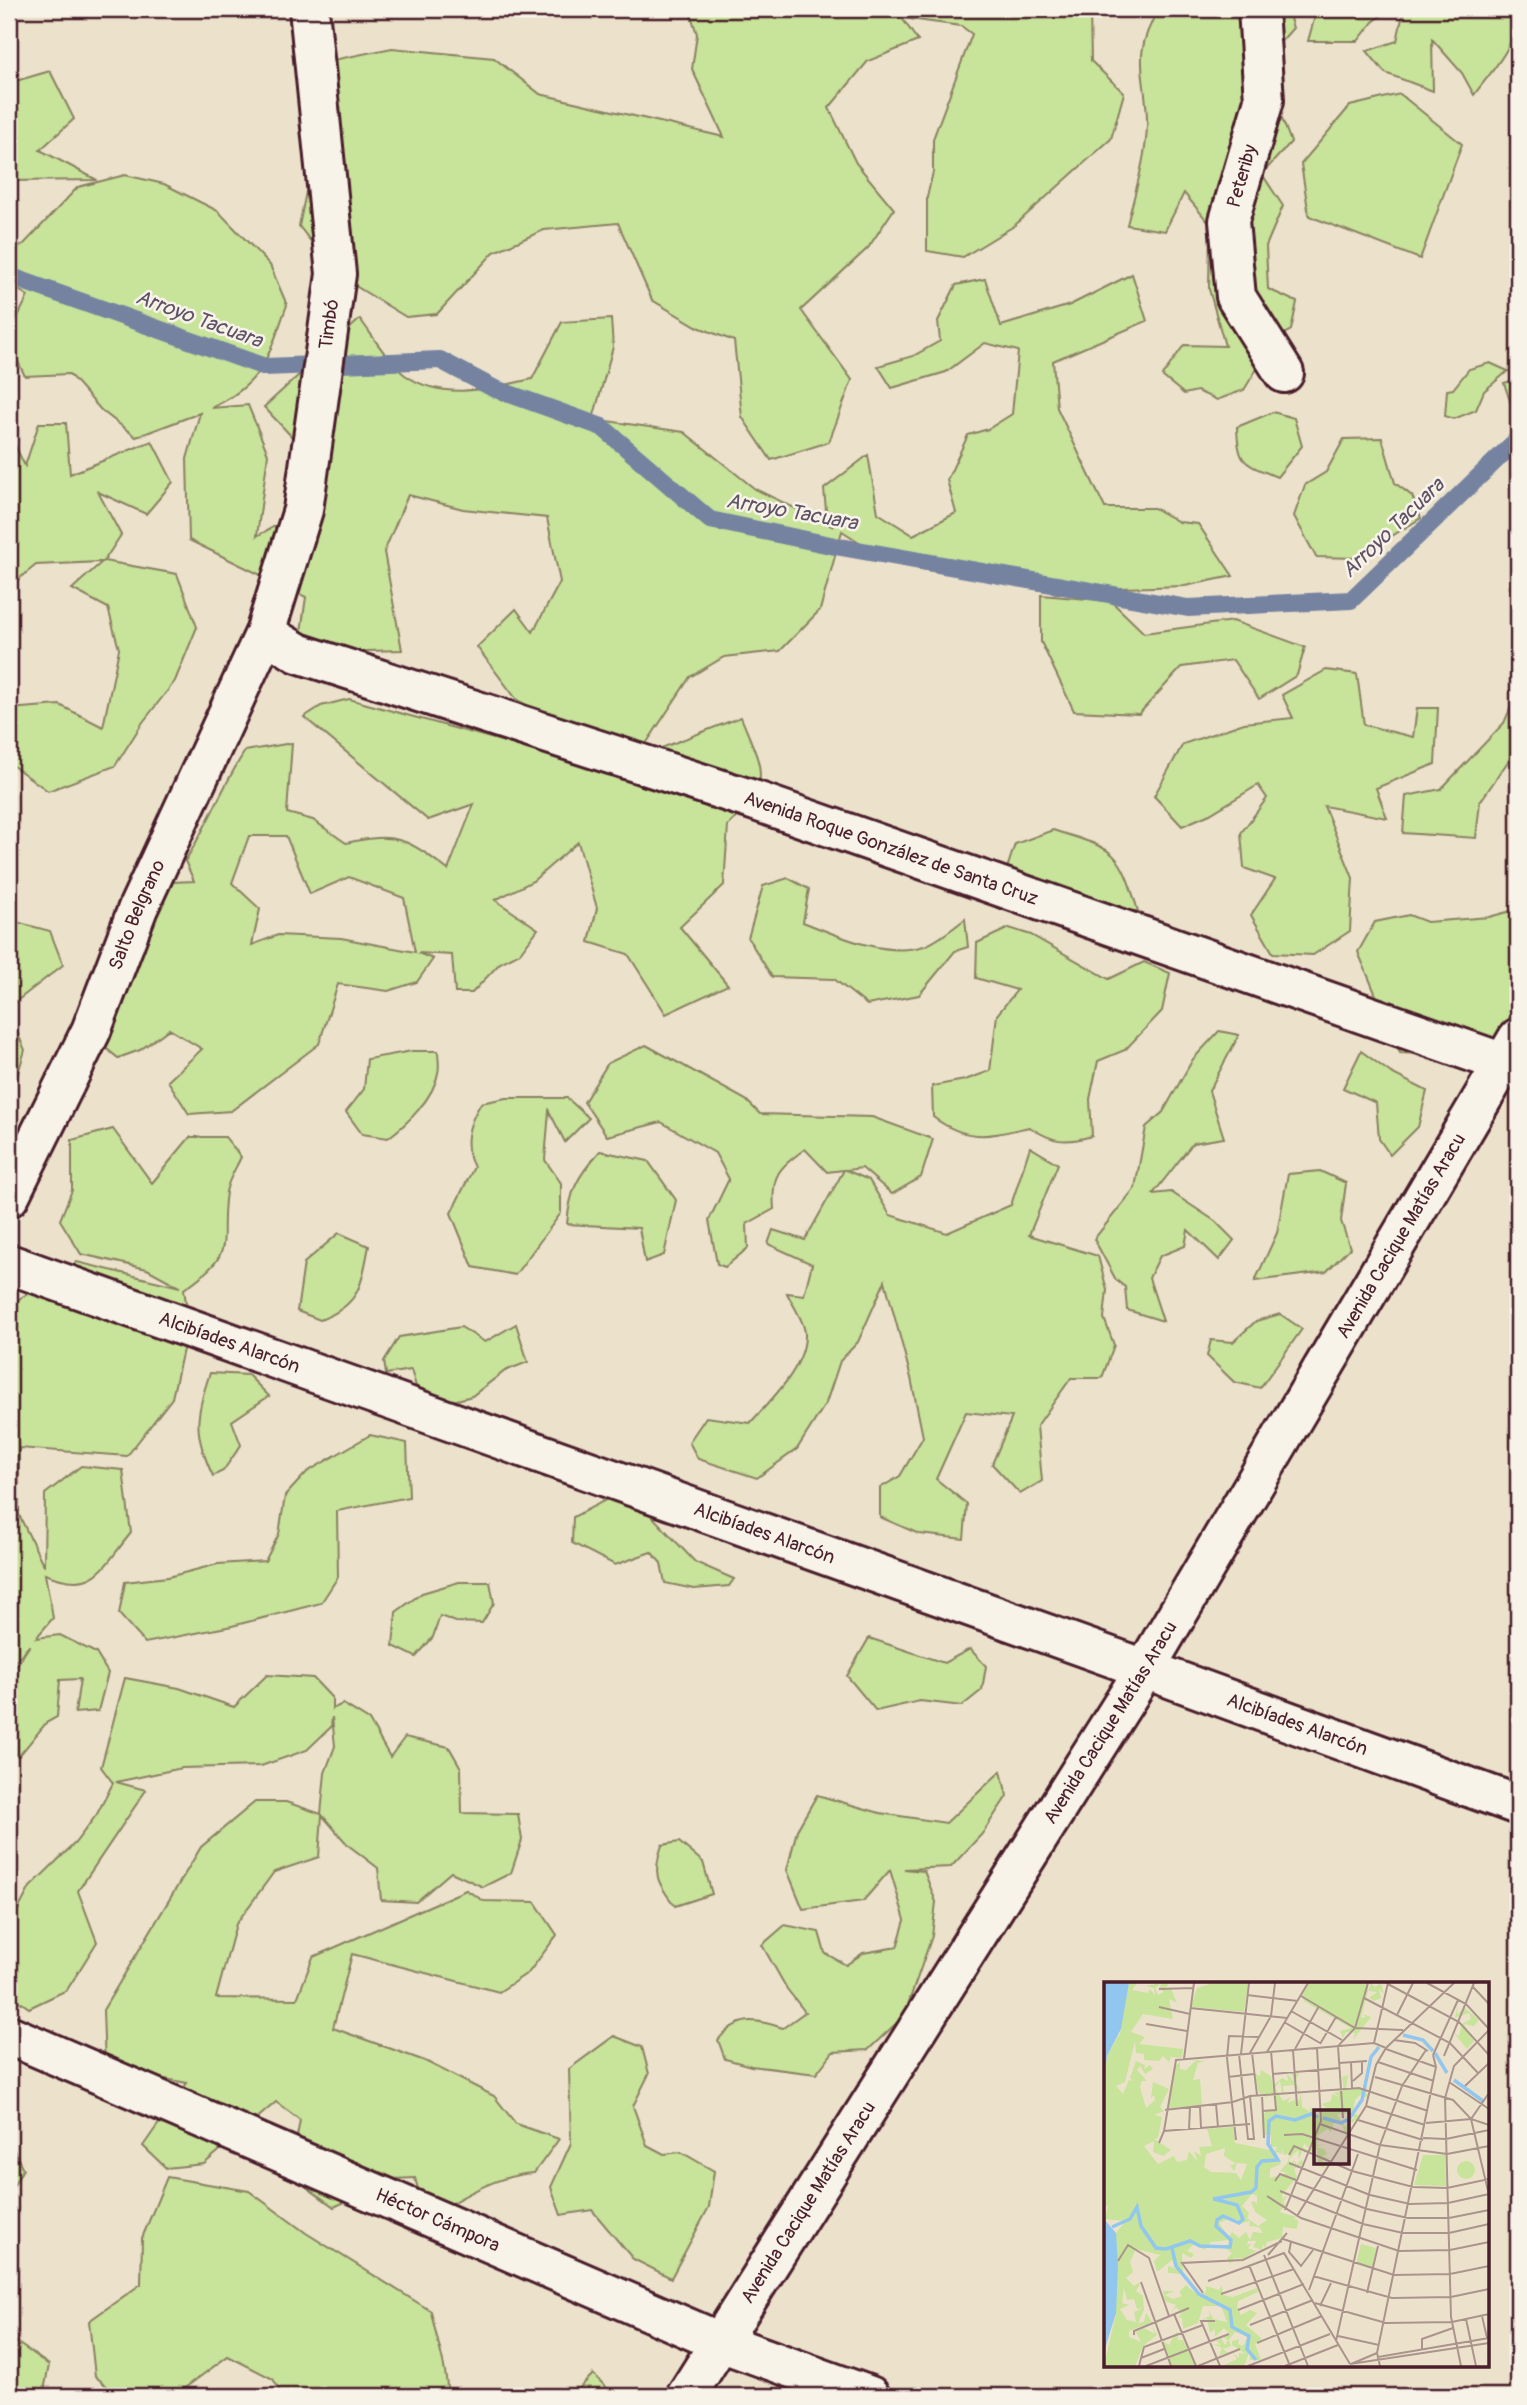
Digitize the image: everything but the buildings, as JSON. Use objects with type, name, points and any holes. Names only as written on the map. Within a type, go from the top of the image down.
[{"type":"street","name":"Timbó","points":[[265,633],[303,510],[336,274],[309,9]]},
{"type":"street","name":"Peteriby","points":[[1258,9],[1264,100],[1229,221],[1236,297],[1284,373]]},
{"type":"street","name":"Avenida Roque González de Santa Cruz","points":[[265,633],[298,653],[753,800],[1513,1056]]},
{"type":"street","name":"Salto Belgrano","points":[[9,1197],[92,1031],[138,908],[265,633]]},
{"type":"street","name":"Avenida Cacique Matías Aracu","points":[[686,2396],[1145,1669],[1513,1056]]},
{"type":"street","name":"Alcibíades Alarcón","points":[[9,1264],[1145,1669],[1518,1805]]},
{"type":"street","name":"Héctor Cámpora","points":[[9,2035],[720,2342],[870,2396]]},
{"type":"green space","points":[[689,9],[895,9],[901,17],[925,13],[927,9],[1090,9],[1091,61],[1124,93],[1111,139],[1014,226],[963,257],[927,251],[927,197],[933,172],[933,139],[972,34],[961,26],[902,18],[918,41],[868,61],[829,108],[856,163],[894,209],[868,248],[801,310],[852,380],[829,442],[771,460],[742,417],[734,341],[698,327],[652,300],[618,223],[544,230],[494,252],[437,314],[406,317],[336,274],[299,226],[333,60],[392,48],[494,58],[540,94],[724,137],[692,69],[697,34]]},
{"type":"green space","points":[[1159,9],[1287,9],[1293,28],[1261,64],[1291,142],[1262,174],[1283,206],[1266,246],[1268,289],[1297,302],[1291,330],[1275,339],[1244,390],[1217,400],[1197,391],[1184,394],[1162,376],[1184,345],[1225,346],[1209,289],[1210,224],[1184,193],[1165,231],[1127,225],[1147,131],[1142,51],[1150,25]]},
{"type":"green space","points":[[1317,9],[1390,9],[1373,22],[1358,41],[1308,41]]},
{"type":"green space","points":[[1404,9],[1518,9],[1517,22],[1509,44],[1474,95],[1462,73],[1432,39],[1433,91],[1385,73],[1367,51],[1397,41]]},
{"type":"green space","points":[[50,71],[74,119],[40,150],[97,180],[9,181],[9,83]]},
{"type":"green space","points":[[1400,94],[1462,144],[1420,259],[1309,216],[1301,164],[1350,106]]},
{"type":"green space","points":[[125,175],[164,184],[218,211],[270,265],[287,305],[262,367],[243,389],[211,408],[248,405],[268,454],[257,536],[303,510],[322,469],[264,407],[360,319],[387,356],[405,375],[420,383],[451,391],[484,389],[532,379],[562,322],[611,319],[613,347],[593,419],[684,432],[755,489],[834,527],[827,521],[824,489],[868,455],[878,513],[913,535],[956,513],[947,480],[968,435],[988,429],[1012,414],[1018,351],[985,343],[946,372],[892,388],[878,366],[913,356],[940,341],[938,321],[956,285],[985,279],[1001,326],[1070,305],[1132,274],[1147,321],[1053,361],[1057,408],[1105,508],[1154,508],[1179,522],[1198,524],[1233,576],[1185,586],[1089,589],[886,559],[842,531],[820,610],[780,651],[724,657],[690,677],[634,762],[517,700],[477,647],[516,609],[533,632],[560,582],[547,518],[463,509],[408,495],[384,552],[402,650],[298,653],[306,597],[189,540],[187,459],[200,413],[136,437],[101,410],[69,374],[25,376],[14,352],[11,336],[28,296],[9,284],[9,251],[24,244],[78,187]]},
{"type":"green space","points":[[1490,363],[1508,371],[1484,391],[1476,410],[1454,419],[1445,416],[1447,390],[1453,389],[1469,369]]},
{"type":"green space","points":[[1518,379],[1518,425],[1504,383]]},
{"type":"green space","points":[[1273,412],[1294,418],[1302,446],[1277,477],[1250,465],[1241,456],[1237,427]]},
{"type":"green space","points":[[39,423],[66,423],[70,474],[152,441],[173,482],[146,514],[98,492],[121,535],[104,561],[177,574],[197,627],[175,681],[143,722],[115,766],[48,791],[9,763],[9,709],[60,705],[103,727],[119,649],[108,608],[72,589],[102,562],[36,565],[9,587],[9,433],[25,466]]},
{"type":"green space","points":[[1382,438],[1395,483],[1412,496],[1421,518],[1356,558],[1316,557],[1294,516],[1305,485],[1326,472],[1344,439]]},
{"type":"green space","points":[[1041,595],[1111,601],[1144,633],[1233,621],[1305,647],[1297,675],[1259,699],[1233,660],[1182,667],[1139,714],[1074,711],[1041,642]]},
{"type":"green space","points":[[1326,670],[1357,674],[1364,725],[1413,737],[1417,708],[1438,708],[1435,764],[1376,788],[1387,818],[1324,806],[1353,878],[1350,931],[1313,955],[1273,953],[1251,915],[1275,879],[1244,868],[1241,833],[1267,798],[1258,785],[1210,814],[1182,826],[1154,796],[1183,744],[1244,723],[1293,718],[1282,695]]},
{"type":"green space","points":[[1518,691],[1518,747],[1480,802],[1476,838],[1403,833],[1406,796],[1441,789],[1504,723]]},
{"type":"green space","points":[[349,699],[631,777],[656,750],[741,717],[759,764],[758,786],[753,797],[728,826],[724,885],[680,927],[728,985],[666,1014],[628,954],[589,942],[597,908],[578,842],[533,881],[495,900],[538,929],[520,953],[500,963],[472,993],[455,993],[452,955],[418,953],[433,959],[417,982],[388,991],[338,984],[319,1044],[231,1111],[189,1114],[168,1081],[202,1049],[169,1029],[140,1050],[118,1058],[102,1045],[119,968],[171,882],[194,881],[185,861],[245,751],[292,743],[287,813],[313,820],[346,843],[378,838],[402,841],[423,851],[448,870],[474,804],[428,820],[304,717],[321,706]],"holes":[[[249,836],[286,836],[310,894],[349,877],[404,898],[415,952],[341,938],[278,935],[252,945],[260,909],[232,883]]]},
{"type":"green space","points":[[1053,830],[1090,842],[1112,854],[1125,874],[1138,911],[1035,911],[999,893],[1015,844]]},
{"type":"green space","points":[[788,878],[809,889],[803,922],[862,944],[909,949],[935,941],[965,919],[968,947],[955,951],[919,995],[867,1005],[834,979],[772,977],[748,938],[763,886]]},
{"type":"green space","points":[[1518,909],[1518,1015],[1477,1057],[1400,1053],[1358,952],[1375,922],[1409,915],[1427,922],[1489,917]]},
{"type":"green space","points":[[9,920],[50,931],[63,965],[9,1007]]},
{"type":"green space","points":[[1009,928],[1031,935],[1109,979],[1144,962],[1170,973],[1162,1011],[1125,1050],[1098,1061],[1090,1099],[1092,1136],[1059,1140],[1029,1127],[990,1135],[968,1134],[957,1131],[933,1117],[932,1086],[965,1080],[990,1071],[997,1015],[1017,990],[976,978],[977,943]]},
{"type":"green space","points":[[9,1014],[25,1050],[9,1103]]},
{"type":"green space","points":[[1219,1031],[1239,1035],[1209,1091],[1224,1138],[1193,1143],[1153,1194],[1171,1192],[1215,1221],[1234,1240],[1219,1260],[1188,1230],[1185,1246],[1160,1256],[1149,1278],[1163,1321],[1127,1310],[1125,1287],[1116,1280],[1094,1239],[1135,1188],[1146,1127],[1163,1112],[1193,1059]]},
{"type":"green space","points":[[646,1045],[746,1100],[760,1114],[872,1117],[933,1139],[921,1177],[892,1194],[862,1168],[846,1170],[869,1180],[890,1215],[947,1233],[1011,1205],[1030,1147],[1058,1164],[1029,1235],[1098,1256],[1107,1290],[1104,1318],[1114,1345],[1102,1378],[1071,1378],[1037,1426],[1042,1481],[1020,1494],[992,1464],[1012,1417],[966,1412],[936,1479],[967,1504],[964,1539],[919,1534],[880,1517],[880,1488],[900,1476],[923,1437],[911,1378],[885,1281],[858,1342],[840,1361],[826,1403],[797,1449],[757,1478],[698,1459],[689,1442],[706,1417],[750,1423],[785,1383],[800,1359],[805,1334],[801,1319],[787,1293],[804,1295],[812,1264],[768,1244],[773,1230],[805,1240],[844,1170],[827,1172],[805,1149],[778,1174],[774,1188],[774,1209],[747,1224],[748,1248],[725,1267],[717,1264],[709,1220],[729,1179],[715,1153],[661,1122],[607,1136],[584,1102],[608,1063]]},
{"type":"green space","points":[[412,1051],[438,1051],[439,1070],[431,1092],[411,1118],[388,1138],[362,1134],[346,1112],[364,1089],[367,1059]]},
{"type":"green space","points":[[1361,1051],[1391,1073],[1427,1091],[1418,1127],[1390,1155],[1379,1139],[1376,1103],[1343,1088]]},
{"type":"green space","points":[[506,1098],[567,1098],[589,1118],[565,1142],[549,1111],[545,1160],[561,1183],[561,1213],[515,1275],[473,1267],[451,1213],[474,1167],[468,1151],[468,1135],[476,1111],[481,1103]]},
{"type":"green space","points":[[113,1129],[152,1183],[190,1137],[225,1137],[241,1157],[226,1192],[223,1247],[213,1266],[184,1289],[189,1323],[172,1398],[127,1456],[19,1448],[19,1515],[44,1566],[45,1494],[81,1466],[123,1470],[131,1533],[104,1567],[87,1579],[76,1581],[45,1574],[53,1618],[36,1638],[60,1635],[96,1653],[108,1673],[98,1711],[75,1713],[80,1679],[60,1680],[57,1717],[46,1723],[19,1756],[9,1754],[9,1677],[30,1645],[9,1668],[9,1314],[19,1299],[77,1262],[180,1287],[147,1269],[81,1254],[60,1220],[72,1190],[72,1140]]},
{"type":"green space","points":[[600,1151],[648,1161],[676,1200],[664,1255],[645,1262],[639,1228],[567,1224],[576,1184]]},
{"type":"green space","points":[[1320,1171],[1346,1183],[1341,1221],[1350,1248],[1326,1272],[1255,1281],[1277,1233],[1288,1174]]},
{"type":"green space","points":[[339,1233],[369,1246],[364,1272],[351,1300],[334,1314],[320,1320],[297,1311],[304,1263]]},
{"type":"green space","points":[[1280,1314],[1302,1329],[1260,1388],[1234,1382],[1207,1356],[1211,1340],[1233,1342],[1256,1321]]},
{"type":"green space","points":[[516,1324],[528,1362],[505,1371],[472,1396],[434,1406],[418,1393],[411,1370],[386,1374],[384,1361],[399,1337],[461,1327],[485,1342]]},
{"type":"green space","points":[[210,1373],[248,1375],[269,1396],[232,1421],[241,1445],[223,1471],[213,1476],[202,1448],[198,1425],[201,1401]]},
{"type":"green space","points":[[370,1435],[407,1443],[409,1497],[337,1511],[338,1577],[321,1603],[232,1626],[145,1643],[119,1614],[125,1582],[168,1577],[218,1564],[265,1561],[279,1534],[285,1496],[307,1472]]},
{"type":"green space","points":[[611,1497],[651,1515],[695,1562],[734,1579],[729,1586],[694,1589],[665,1583],[661,1563],[651,1552],[615,1565],[572,1543],[573,1517]]},
{"type":"green space","points":[[459,1582],[490,1582],[494,1603],[482,1623],[456,1622],[440,1616],[433,1637],[416,1657],[393,1646],[396,1612],[422,1593]]},
{"type":"green space","points":[[869,1638],[944,1663],[970,1649],[986,1666],[982,1690],[962,1706],[920,1701],[876,1711],[847,1676]]},
{"type":"green space","points":[[267,1675],[313,1678],[332,1698],[332,1709],[343,1704],[369,1720],[390,1757],[405,1737],[449,1747],[461,1768],[462,1813],[518,1814],[522,1840],[511,1873],[483,1887],[451,1872],[416,1902],[381,1900],[378,1868],[348,1845],[322,1815],[319,1857],[274,1872],[236,1924],[216,1998],[297,1999],[313,1957],[466,1890],[484,1901],[535,1902],[557,1935],[529,1972],[499,1992],[352,1954],[333,2028],[425,2061],[494,2096],[516,2124],[559,2139],[534,2173],[491,2183],[426,2218],[415,2178],[393,2179],[334,2207],[290,2175],[300,2120],[276,2102],[204,2164],[166,2168],[143,2146],[187,2083],[105,2068],[103,2010],[201,1847],[255,1802],[286,1802],[321,1814],[325,1773],[335,1746],[332,1717],[331,1727],[307,1750],[261,1766],[182,1768],[116,1782],[146,1790],[78,1891],[97,1942],[67,1990],[29,2008],[9,1994],[9,1927],[30,1887],[75,1843],[97,1814],[113,1783],[101,1767],[125,1678],[179,1688],[234,1707]]},
{"type":"green space","points":[[1001,1771],[1007,1796],[982,1834],[951,1867],[904,1869],[924,1871],[936,1902],[932,1936],[904,2016],[868,2050],[833,2052],[816,2074],[751,2066],[725,2059],[718,2040],[733,2026],[756,2021],[783,2028],[805,2012],[787,1989],[762,1945],[785,1925],[819,1932],[825,1953],[846,1965],[863,1953],[897,1947],[905,1920],[890,1870],[863,1901],[803,1909],[787,1870],[797,1830],[817,1795],[880,1813],[946,1823]]},
{"type":"green space","points":[[679,1842],[703,1862],[712,1894],[675,1906],[660,1884],[657,1864],[662,1845]]},
{"type":"green space","points":[[614,2036],[642,2047],[649,2074],[633,2106],[647,2145],[664,2154],[681,2152],[714,2171],[709,2207],[671,2278],[633,2259],[592,2210],[561,2215],[551,2187],[571,2143],[569,2069]]},
{"type":"green space","points":[[9,2140],[23,2169],[9,2194]]},
{"type":"green space","points":[[167,2177],[249,2191],[306,2233],[431,2311],[444,2366],[447,2396],[283,2396],[273,2379],[228,2356],[174,2396],[118,2396],[95,2376],[89,2321],[141,2284],[142,2238]]},
{"type":"green space","points":[[9,2337],[49,2365],[43,2396],[9,2396]]},
{"type":"green space","points":[[593,2374],[615,2396],[572,2396]]},
{"type":"waterway","name":"Arroyo Tacuara","points":[[9,276],[265,367],[440,360],[493,388],[602,427],[710,520],[835,546],[1188,608],[1351,600],[1518,439]]}]
